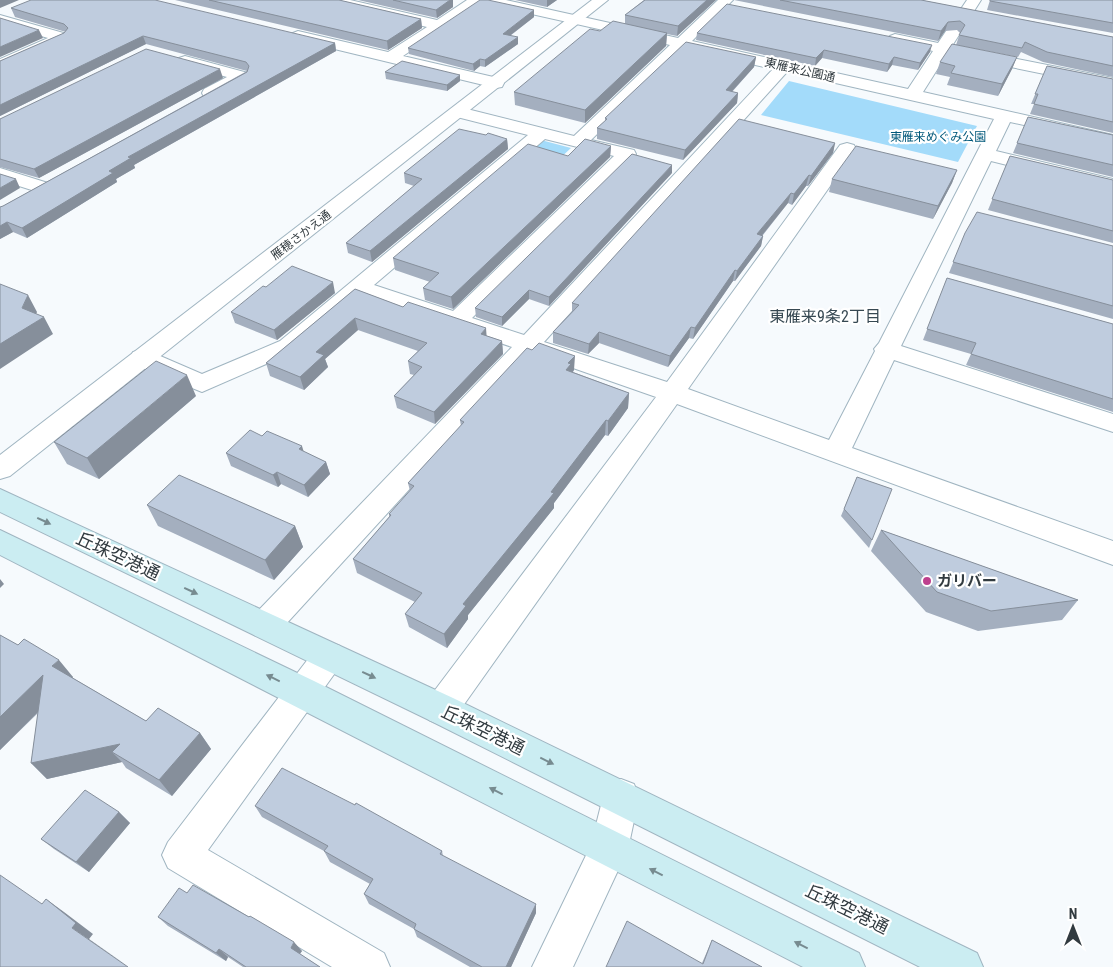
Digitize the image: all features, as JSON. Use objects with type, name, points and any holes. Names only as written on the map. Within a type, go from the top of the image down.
[{"type":"main road","name":"丘珠空港通","points":[[0,500],[441,709],[963,967]]},
{"type":"main road","points":[[0,542],[302,692],[845,967]]},
{"type":"street","points":[[331,0],[439,25]]},
{"type":"street","points":[[390,58],[477,0]]},
{"type":"street","name":"東雁来公園通","points":[[487,0],[1113,140]]},
{"type":"street","name":"雁穂さかえ通","points":[[0,469],[601,0]]},
{"type":"street","points":[[578,142],[724,2],[741,8]]},
{"type":"street","points":[[0,17],[18,7]]},
{"type":"street","points":[[948,9],[973,9]]},
{"type":"street","points":[[912,96],[943,49],[973,9]]},
{"type":"street","points":[[0,17],[62,37],[0,65]]},
{"type":"street","points":[[285,32],[496,82]]},
{"type":"street","points":[[876,35],[1113,83]]},
{"type":"street","points":[[166,56],[242,76],[198,100]]},
{"type":"street","points":[[265,626],[528,345],[679,167],[743,123],[784,66]]},
{"type":"street","points":[[456,321],[636,156],[459,112]]},
{"type":"street","points":[[836,453],[886,349],[933,277],[966,212],[962,177],[985,154],[1004,116]]},
{"type":"street","points":[[142,358],[202,384],[288,346],[542,133]]},
{"type":"street","points":[[441,709],[672,394],[847,149]]},
{"type":"street","points":[[985,154],[1113,185]]},
{"type":"street","points":[[0,174],[33,192],[58,178]]},
{"type":"street","points":[[357,287],[672,394],[1113,553]]},
{"type":"street","points":[[886,349],[1113,423]]},
{"type":"street","points":[[329,656],[182,855],[370,967]]},
{"type":"street","points":[[552,967],[609,848],[621,798]]},
{"type":"green space","name":"東雁来めぐみ公園","points":[[789,81],[977,126],[958,162],[761,115]]},
{"type":"green space","points":[[541,140],[571,148],[557,161],[527,153]]},
{"type":"building","points":[[31,0],[155,0],[335,43],[128,157],[131,158],[109,171],[113,173],[22,228],[7,222],[0,226],[0,207],[247,72],[249,66],[246,62],[143,36],[0,105],[0,61],[64,33],[68,28],[64,24],[11,8]]},
{"type":"building","points":[[209,0],[339,0],[421,19],[387,41]]},
{"type":"building","points":[[393,0],[450,0],[436,10]]},
{"type":"building","points":[[480,0],[534,10],[503,34],[518,37],[485,60],[480,59],[473,64],[408,48]]},
{"type":"building","points":[[645,0],[707,0],[678,26],[625,15]]},
{"type":"building","points":[[780,0],[921,0],[1113,37],[1113,66],[1047,52],[1025,42],[1022,48],[959,35],[965,25],[960,21],[948,22],[941,31]]},
{"type":"building","points":[[1113,0],[1113,23],[990,1]]},
{"type":"building","points":[[727,4],[932,45],[920,63],[894,57],[889,64],[824,50],[816,58],[697,33]]},
{"type":"building","points":[[0,18],[39,30],[0,47]]},
{"type":"building","points":[[613,21],[667,33],[585,110],[514,92],[590,29],[600,31]]},
{"type":"building","points":[[686,42],[756,57],[726,90],[738,93],[685,150],[597,128],[607,119],[605,118]]},
{"type":"building","points":[[952,44],[1017,57],[1002,84],[951,73],[955,66],[940,62]]},
{"type":"building","points":[[146,49],[220,69],[34,169],[0,159],[0,119]]},
{"type":"building","points":[[402,61],[460,75],[447,85],[385,72]]},
{"type":"building","points":[[1047,66],[1113,79],[1113,122],[1034,104],[1038,94],[1035,94]]},
{"type":"building","points":[[1028,117],[1113,135],[1113,165],[1017,143]]},
{"type":"building","points":[[739,119],[835,143],[811,176],[809,175],[794,194],[791,193],[757,234],[763,236],[737,271],[735,270],[695,328],[691,327],[670,356],[599,332],[589,344],[553,332],[579,305],[572,303]]},
{"type":"building","points":[[459,129],[486,135],[488,133],[507,139],[370,251],[346,243],[422,179],[404,173]]},
{"type":"building","points":[[585,139],[611,146],[451,297],[423,288],[439,273],[393,258],[528,144],[568,156]]},
{"type":"building","points":[[856,146],[957,170],[938,206],[832,179]]},
{"type":"building","points":[[632,154],[672,165],[549,297],[529,290],[502,317],[475,308]]},
{"type":"building","points":[[1010,156],[1113,180],[1113,231],[992,199]]},
{"type":"building","points":[[0,174],[16,179],[0,188]]},
{"type":"building","points":[[977,212],[1113,246],[1113,306],[953,262],[965,233]]},
{"type":"building","points":[[292,266],[333,282],[274,330],[231,312],[263,286],[266,287]]},
{"type":"building","points":[[947,278],[1113,324],[1113,399],[971,354],[976,343],[927,329]]},
{"type":"building","points":[[0,284],[28,295],[22,308],[44,317],[0,344]]},
{"type":"building","points":[[355,289],[403,307],[408,302],[486,328],[481,334],[502,341],[434,412],[394,396],[422,367],[408,361],[427,343],[355,318],[316,352],[324,355],[300,377],[266,363]]},
{"type":"building","points":[[539,343],[575,356],[568,363],[571,364],[566,370],[629,393],[551,492],[554,493],[463,604],[466,606],[444,634],[405,614],[422,593],[353,559],[414,486],[408,483],[464,422],[460,420],[527,348],[532,350]]},
{"type":"building","points":[[156,361],[187,375],[87,458],[54,442]]},
{"type":"building","points":[[250,430],[262,436],[267,431],[302,446],[299,449],[326,462],[304,485],[277,472],[273,475],[226,453]]},
{"type":"building","points":[[179,475],[295,526],[265,560],[147,505]]},
{"type":"building","points":[[857,477],[892,489],[872,540],[844,509]]},
{"type":"building","points":[[881,530],[1078,600],[991,611],[937,592]]},
{"type":"building","points":[[0,635],[18,645],[24,639],[59,660],[52,666],[146,721],[158,708],[200,733],[159,780],[112,752],[120,744],[31,763],[43,675],[0,717]]},
{"type":"building","points":[[282,768],[355,805],[356,803],[442,851],[440,854],[536,904],[506,967],[482,967],[414,929],[416,924],[364,894],[373,879],[324,851],[328,846],[255,806]]},
{"type":"building","points":[[85,790],[119,812],[76,862],[41,839]]},
{"type":"building","points":[[0,875],[42,904],[46,899],[76,923],[72,928],[128,967],[0,967]]},
{"type":"building","points":[[193,885],[294,942],[291,948],[320,967],[246,967],[219,949],[216,953],[158,917],[179,888],[187,893]]},
{"type":"building","points":[[627,921],[703,964],[712,940],[762,967],[606,967]]},
{"type":"place","name":"ガリバー","points":[[927,581]]},
{"type":"district","name":"東雁来9条2丁目","points":[[825,316]]}]
